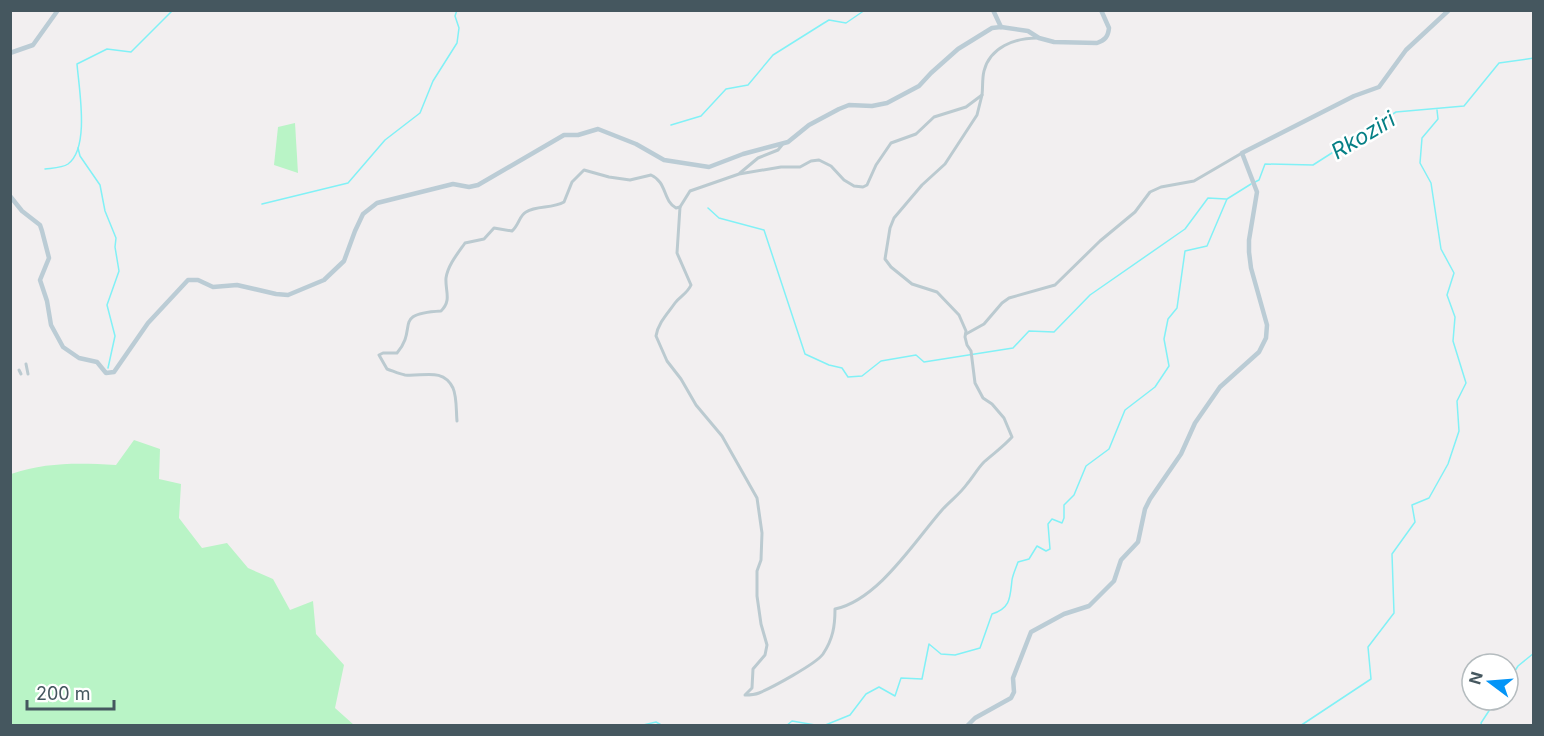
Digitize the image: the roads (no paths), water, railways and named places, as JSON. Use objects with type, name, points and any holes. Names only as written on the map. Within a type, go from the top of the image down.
[{"type":"main road","points":[[10,53],[33,45],[58,10]]},
{"type":"main road","points":[[993,10],[1001,27]]},
{"type":"main road","points":[[10,196],[22,211],[40,225],[49,258],[40,280],[49,307],[51,325],[63,347],[83,360],[97,362],[106,373],[110,374],[114,372],[148,323],[188,280],[198,280],[213,287],[237,285],[276,294],[303,290],[324,280],[344,261],[354,231],[363,214],[377,203],[453,184],[469,187],[478,185],[564,135],[578,135],[598,129],[636,144],[661,159],[680,164],[709,167],[743,154],[788,142],[809,124],[849,105],[872,106],[887,103],[919,86],[958,49],[992,28],[1001,27],[1028,32],[1054,42],[1097,43],[1102,41],[1106,38],[1109,28],[1101,10]]},
{"type":"main road","points":[[967,726],[975,718],[1011,698],[1014,692],[1013,678],[1031,632],[1035,628],[1064,614],[1089,606],[1111,585],[1121,560],[1138,542],[1145,510],[1150,499],[1181,454],[1195,423],[1224,382],[1253,358],[1264,345],[1268,331],[1267,324],[1251,268],[1248,246],[1257,192],[1242,153],[1354,96],[1379,87],[1416,39],[1449,10]]},
{"type":"street","points":[[982,95],[966,107],[934,117],[920,132],[891,143],[863,187],[854,186],[844,180],[831,166],[819,160],[811,161],[800,167],[781,167],[739,174],[690,191],[680,207],[678,253],[691,285],[687,293],[675,303],[662,320],[656,336],[667,361],[696,405],[722,436],[757,498],[762,533],[757,571],[757,596],[767,645],[765,655],[753,669],[752,688],[745,695],[758,693],[821,657],[835,629],[835,609],[859,600],[887,576],[967,485],[984,462],[1002,449],[1012,437],[1004,418],[978,390],[972,368],[971,352],[959,315],[937,292],[912,284],[891,267],[885,259],[885,253],[894,218],[922,185],[945,164],[977,115],[982,95],[985,68],[997,51],[1020,38],[1039,38]]},
{"type":"street","points":[[739,174],[758,158],[778,150],[783,144]]},
{"type":"street","points":[[966,334],[984,324],[1009,298],[1055,285],[1080,259],[1135,212],[1150,192],[1161,187],[1194,181],[1242,153]]},
{"type":"street","points":[[457,421],[454,392],[448,381],[440,375],[426,373],[405,375],[387,369],[379,355],[397,352],[403,346],[410,319],[419,312],[441,311],[447,306],[446,278],[450,265],[465,243],[484,239],[494,228],[512,231],[523,214],[530,210],[552,208],[564,202],[572,182],[584,170],[630,180],[651,175],[661,181],[670,205],[680,207]]},
{"type":"street","points":[[26,364],[28,374]]},
{"type":"waterway","points":[[45,169],[68,164],[75,156],[79,145],[82,117],[77,64],[107,49],[131,52],[173,10]]},
{"type":"waterway","points":[[262,204],[348,183],[385,140],[420,113],[433,81],[457,43],[459,28],[455,16],[457,10]]},
{"type":"waterway","points":[[671,125],[701,116],[726,89],[748,85],[773,55],[829,20],[846,23],[865,10]]},
{"type":"waterway","name":"Rkoziri","points":[[1255,182],[1259,180],[1265,164],[1313,165],[1396,112],[1464,106],[1499,63],[1534,58]]},
{"type":"waterway","points":[[1300,726],[1371,679],[1368,647],[1394,613],[1392,554],[1415,522],[1412,505],[1429,498],[1448,464],[1459,431],[1457,401],[1466,383],[1453,341],[1455,317],[1447,295],[1454,273],[1441,249],[1431,183],[1420,163],[1422,138],[1438,119],[1437,110]]},
{"type":"waterway","points":[[78,148],[80,156],[100,185],[105,211],[116,238],[115,247],[119,271],[107,305],[115,336],[108,368]]},
{"type":"waterway","points":[[823,726],[850,715],[866,694],[879,687],[895,696],[901,678],[922,679],[929,644],[941,654],[955,655],[980,648],[992,614],[1003,609],[1008,601],[1012,578],[1018,562],[1029,559],[1037,546],[1046,551],[1050,549],[1048,524],[1052,519],[1062,523],[1064,505],[1074,495],[1086,466],[1109,449],[1125,410],[1155,387],[1169,366],[1164,339],[1168,319],[1177,308],[1185,251],[1207,246],[1227,199],[1251,184]]},
{"type":"waterway","points":[[708,208],[719,218],[764,230],[805,354],[842,368],[848,377],[862,376],[881,361],[916,355],[924,362],[1013,348],[1029,331],[1054,332],[1090,295],[1185,229],[1208,198],[1226,199]]},
{"type":"waterway","points":[[1520,664],[1534,653]]},
{"type":"waterway","points":[[1482,726],[1481,723],[1488,712]]},
{"type":"waterway","points":[[786,726],[792,721],[821,726]]},
{"type":"waterway","points":[[639,726],[656,722],[663,726]]}]
